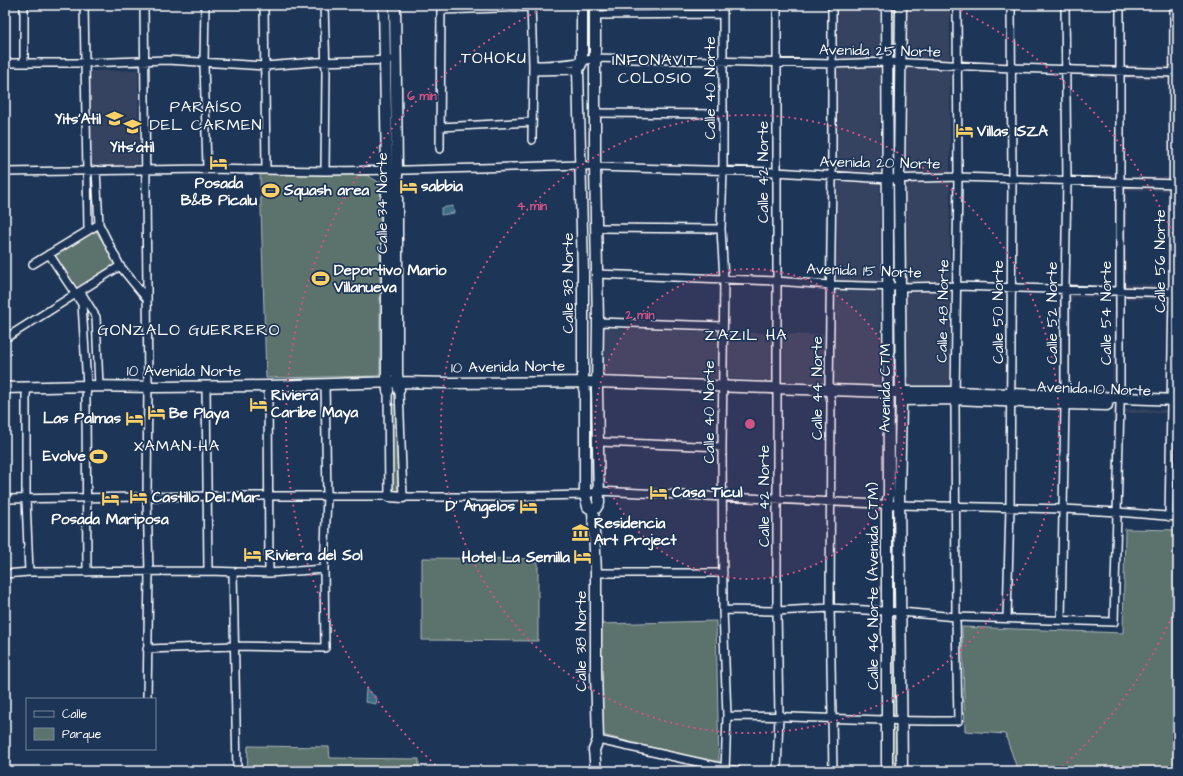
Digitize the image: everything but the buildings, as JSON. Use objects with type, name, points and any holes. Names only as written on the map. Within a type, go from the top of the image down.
[{"type":"main road","name":"Calle 34 Norte","points":[[384,5],[385,62],[392,170]]},
{"type":"main road","name":"Calle 34 Norte","points":[[393,386],[391,272],[392,170],[396,60],[395,5]]},
{"type":"main road","name":"Calle 38 Norte","points":[[582,5],[580,66],[585,495],[588,507],[593,510]]},
{"type":"main road","name":"Avenida CTM","points":[[887,5],[889,397]]},
{"type":"main road","name":"Avenida CTM","points":[[901,5],[899,178],[901,396],[894,500],[901,612],[902,771]]},
{"type":"main road","name":"Calle 38 Norte","points":[[595,10],[595,167],[599,442],[599,503],[593,510],[596,573],[598,740],[594,750],[596,771]]},
{"type":"main road","points":[[583,272],[597,274]]},
{"type":"main road","name":"10 Avenida Norte","points":[[5,388],[87,386],[268,386],[325,384],[393,386],[450,383],[597,382],[722,390],[777,388],[830,394],[889,397],[955,395],[1010,397]]},
{"type":"main road","name":"Calle 46 Norte (Avenida CTM)","points":[[887,771],[887,611],[894,500],[889,397]]},
{"type":"main road","name":"Avenida 10 Norte","points":[[1010,397],[1175,403]]},
{"type":"main road","points":[[389,496],[402,496]]},
{"type":"street","points":[[24,5],[24,63]]},
{"type":"street","points":[[84,5],[88,230]]},
{"type":"street","points":[[144,5],[148,387],[148,698]]},
{"type":"street","points":[[205,5],[204,63],[206,169]]},
{"type":"street","points":[[264,5],[266,170]]},
{"type":"street","points":[[324,5],[325,170]]},
{"type":"street","name":"Calle 40 Norte","points":[[723,5],[723,170],[721,229],[724,279],[722,447],[723,610],[727,716],[725,769]]},
{"type":"street","name":"Calle 42 Norte","points":[[777,5],[777,771]]},
{"type":"street","name":"Calle 44 Norte","points":[[832,5],[830,608],[833,771]]},
{"type":"street","name":"Calle 48 Norte","points":[[901,722],[958,721],[955,395],[958,177],[957,5]]},
{"type":"street","name":"Calle 50 Norte","points":[[1007,618],[1010,507],[1012,179],[1011,5]]},
{"type":"street","name":"Calle 52 Norte","points":[[1061,620],[1064,509],[1067,180],[1065,5]]},
{"type":"street","name":"Calle 54 Norte","points":[[1061,620],[1114,622],[1118,512],[1120,5]]},
{"type":"street","name":"Calle 56 Norte","points":[[1169,517],[1175,403],[1176,73],[1174,5]]},
{"type":"street","points":[[440,149],[441,8],[531,6],[533,68],[532,140]]},
{"type":"street","points":[[595,10],[723,14]]},
{"type":"street","name":"Avenida 25 Norte","points":[[533,68],[558,65],[580,66],[595,58],[723,62],[776,61],[832,64],[887,62],[957,66],[1120,70],[1176,73]]},
{"type":"street","points":[[5,63],[85,63],[167,60],[265,66],[325,62],[385,62],[396,60]]},
{"type":"street","points":[[596,113],[722,114]]},
{"type":"street","points":[[440,127],[532,122]]},
{"type":"street","points":[[5,172],[206,169],[392,170],[581,165]]},
{"type":"street","name":"Avenida 20 Norte","points":[[581,165],[595,167],[776,172],[888,179],[958,177],[1176,184]]},
{"type":"street","points":[[96,170],[98,224],[120,266],[146,298]]},
{"type":"street","points":[[33,264],[98,224]]},
{"type":"street","points":[[597,228],[721,229]]},
{"type":"street","points":[[49,254],[96,317],[99,386]]},
{"type":"street","points":[[9,336],[78,294],[120,266]]},
{"type":"street","name":"Avenida 15 Norte","points":[[597,274],[776,281],[830,285],[900,287],[957,286],[1175,293]]},
{"type":"street","points":[[78,294],[82,304],[87,386],[87,572]]},
{"type":"street","points":[[598,322],[723,326]]},
{"type":"street","points":[[147,649],[234,646],[325,648],[324,569],[327,496],[325,384]]},
{"type":"street","points":[[206,386],[208,571]]},
{"type":"street","points":[[268,386],[269,573]]},
{"type":"street","name":"Calle 34 Norte","points":[[389,496],[393,386]]},
{"type":"street","name":"Calle 34 Norte","points":[[393,386],[402,496]]},
{"type":"street","points":[[27,388],[26,499],[29,572]]},
{"type":"street","points":[[599,442],[722,447]]},
{"type":"street","points":[[402,496],[490,497],[585,495],[598,491],[830,501],[894,500],[956,505],[1118,512],[1178,518]]},
{"type":"street","points":[[5,499],[87,499],[207,496],[389,496]]},
{"type":"street","points":[[5,574],[29,572],[208,571],[269,573],[324,569]]},
{"type":"street","points":[[233,572],[237,771]]},
{"type":"street","points":[[596,573],[723,573]]},
{"type":"street","points":[[723,610],[777,611],[830,608],[956,617],[1061,620]]},
{"type":"street","points":[[727,716],[778,716],[901,722]]},
{"type":"street","points":[[598,740],[738,771]]},
{"type":"shaded area","points":[[827,5],[880,5],[880,388],[715,378],[601,376],[602,328],[824,335]]},
{"type":"shaded area","points":[[907,5],[950,5],[950,390],[904,385]]},
{"type":"shaded area","points":[[1115,5],[1125,5],[1125,65],[1168,66],[1169,5],[1178,5],[1178,69],[1102,68],[1102,65],[1114,65]]},
{"type":"shaded area","name":"Yits'Atil","points":[[138,70],[139,166],[90,166],[89,71]]},
{"type":"shaded area","points":[[1102,76],[1178,77],[1178,180],[1102,179],[1102,174],[1114,174],[1115,79],[1102,78]],"holes":[[[1125,79],[1168,79],[1168,177],[1125,177]]]},
{"type":"shaded area","points":[[1102,187],[1178,188],[1178,289],[1097,287],[1098,285],[1114,285],[1115,188]],"holes":[[[1127,190],[1168,191],[1167,285],[1126,284]]]},
{"type":"shaded area","points":[[453,206],[454,213],[441,215],[441,208]]},
{"type":"shaded area","points":[[1059,294],[1178,298],[1178,396],[1005,390],[1006,370],[1017,370],[1017,388],[1059,389]],"holes":[[[1072,297],[1114,298],[1112,390],[1070,389]],[[1125,299],[1167,300],[1167,392],[1125,392]]]},
{"type":"shaded area","points":[[1113,409],[1178,410],[1177,508],[1166,507],[1167,413],[1124,413],[1123,504],[1112,504]]},
{"type":"shaded area","points":[[366,689],[377,698],[376,704],[365,702]]},
{"type":"green space","points":[[892,5],[896,5],[896,59],[892,61]]},
{"type":"green space","points":[[892,73],[895,75],[895,174],[892,174]]},
{"type":"green space","name":"Deportivo Mario Villanueva","points":[[260,174],[367,175],[380,183],[380,376],[266,378]]},
{"type":"green space","points":[[893,183],[895,183],[896,280],[892,281]]},
{"type":"green space","points":[[95,229],[117,265],[77,291],[53,253]]},
{"type":"green space","points":[[893,291],[895,291],[897,388],[892,389]]},
{"type":"green space","points":[[393,404],[396,408],[398,491],[392,491]]},
{"type":"green space","points":[[893,405],[897,405],[895,492],[894,492]]},
{"type":"green space","points":[[891,517],[896,517],[895,608],[892,607]]},
{"type":"green space","points":[[1125,529],[1178,530],[1178,771],[1018,771],[1005,734],[965,731],[962,627],[1123,633]]},
{"type":"green space","points":[[422,558],[538,559],[538,641],[422,640]]},
{"type":"green space","points":[[716,621],[719,765],[603,735],[599,624]]},
{"type":"green space","points":[[893,621],[895,623],[895,714],[893,715],[891,623]]},
{"type":"green space","points":[[892,728],[896,731],[896,771],[891,771]]},
{"type":"green space","points":[[248,746],[329,747],[330,758],[419,759],[419,771],[247,771]]},
{"type":"place","name":"Yits'Atil","points":[[114,119]]},
{"type":"place","name":"Yits'atil","points":[[132,126]]},
{"type":"place","name":"Villas ISZA","points":[[964,131]]},
{"type":"place","name":"Posada B&B Picalu","points":[[219,162]]},
{"type":"place","name":"sabbia","points":[[408,186]]},
{"type":"place","name":"Squash area","points":[[271,190]]},
{"type":"place","name":"Deportivo Mario Villanueva","points":[[321,279]]},
{"type":"place","name":"Riviera Caribe Maya","points":[[258,404]]},
{"type":"place","name":"Be Playa","points":[[156,413]]},
{"type":"place","name":"Las Palmas","points":[[134,418]]},
{"type":"place","name":"Evolve","points":[[99,456]]},
{"type":"place","name":"Casa Ticul","points":[[659,492]]},
{"type":"place","name":"Castillo Del Mar","points":[[139,497]]},
{"type":"place","name":"Posada Mariposa","points":[[110,498]]},
{"type":"place","name":"D' Angelos","points":[[528,506]]},
{"type":"place","name":"Residencia Art Project","points":[[581,532]]},
{"type":"place","name":"Riviera del Sol","points":[[252,555]]},
{"type":"place","name":"Hotel La Semilla","points":[[583,557]]},
{"type":"district","name":"TOHOKU","points":[[494,58]]},
{"type":"district","name":"INFONAVIT COLOSIO","points":[[655,69]]},
{"type":"district","name":"PARAÍSO DEL CARMEN","points":[[206,116]]},
{"type":"district","name":"GONZALO GUERRERO","points":[[189,330]]},
{"type":"district","name":"ZAZIL HA","points":[[746,335]]},
{"type":"district","name":"XAMAN-HA","points":[[177,446]]}]
